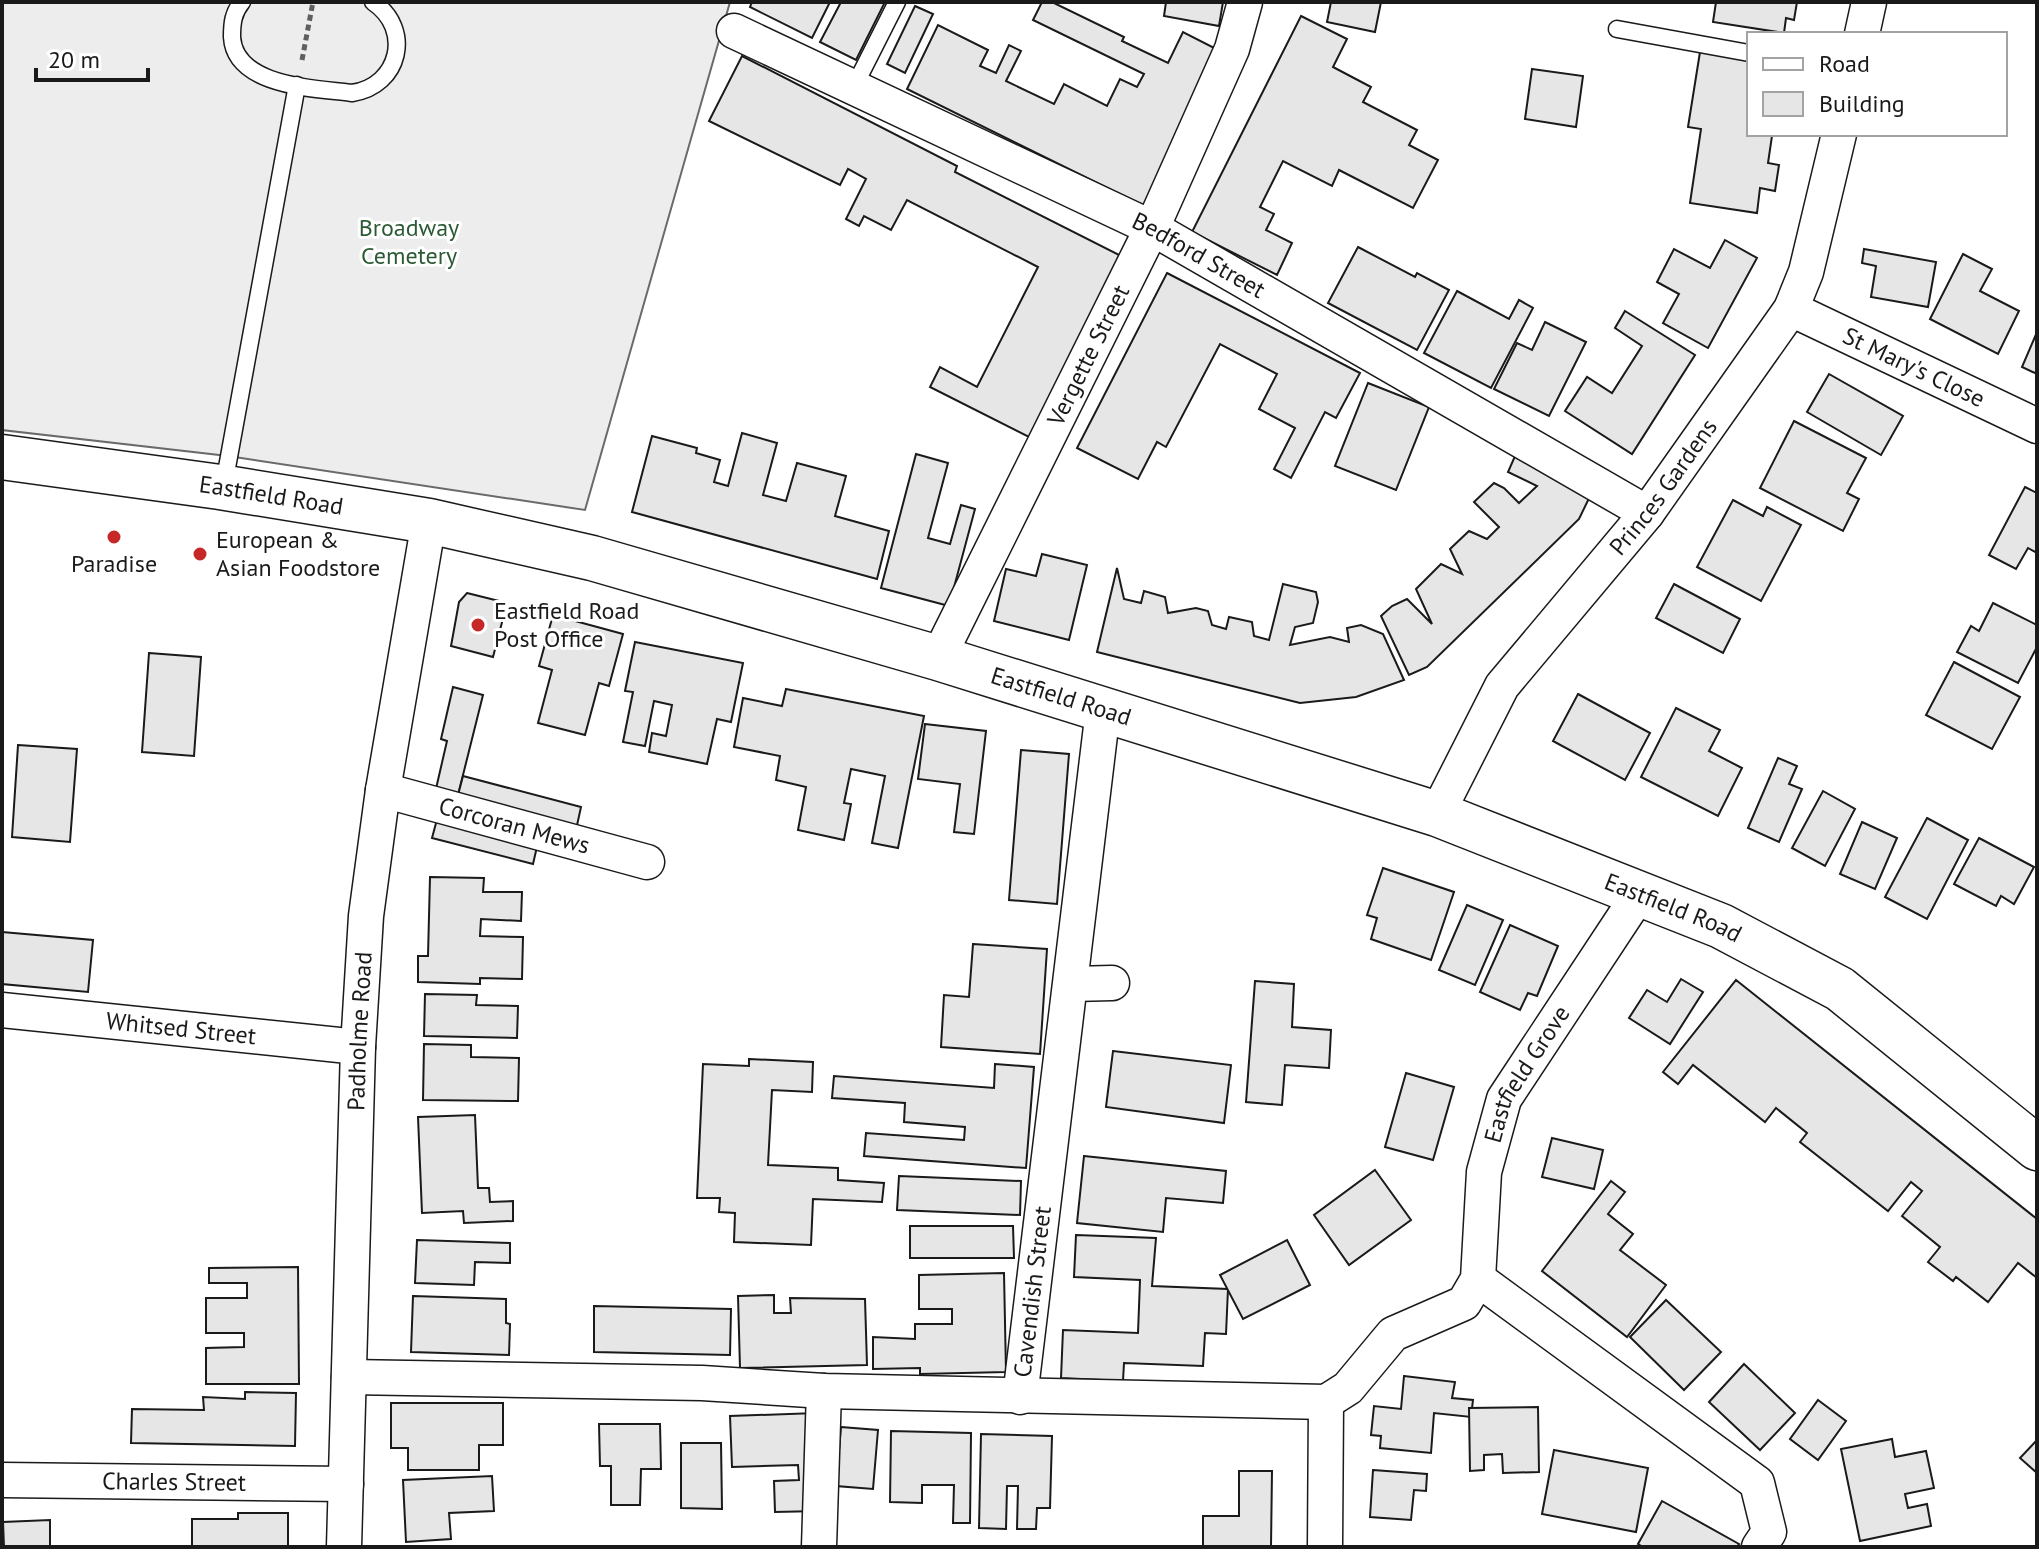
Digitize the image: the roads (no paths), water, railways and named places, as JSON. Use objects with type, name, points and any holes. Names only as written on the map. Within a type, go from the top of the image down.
[{"type":"street","name":"Vergette Street","points":[[938,658],[1152,228],[1232,49],[1245,2]]},
{"type":"street","points":[[1862,32],[1869,2]]},
{"type":"street","name":"Bedford Street","points":[[734,31],[1152,228],[1647,513]]},
{"type":"street","name":"Princes Gardens","points":[[1437,814],[1502,686],[1647,513],[1791,309],[1806,272],[1839,136]]},
{"type":"street","name":"St Mary's Close","points":[[1791,309],[2037,426]]},
{"type":"street","name":"Eastfield Road","points":[[2,457],[429,521],[592,558],[938,658],[1437,814],[1721,926],[1840,989],[2037,1148]]},
{"type":"street","name":"Padholme Road","points":[[344,1547],[358,1047],[366,916],[383,790],[429,521]]},
{"type":"street","name":"Cavendish Street","points":[[349,1377],[702,1383],[824,1391],[1020,1397],[1103,710]]},
{"type":"street","name":"Corcoran Mews","points":[[383,790],[647,862]]},
{"type":"street","name":"Eastfield Grove","points":[[1478,1279],[1484,1172],[1504,1099],[1640,893]]},
{"type":"street","points":[[1072,984],[1112,983]]},
{"type":"street","name":"Whitsed Street","points":[[2,1010],[358,1047]]},
{"type":"street","points":[[1020,1397],[1326,1402],[1348,1388],[1393,1334],[1464,1303],[1478,1279],[1757,1483],[1769,1532],[1759,1547]]},
{"type":"street","points":[[819,1547],[824,1391]]},
{"type":"street","points":[[1325,1547],[1326,1402]]},
{"type":"street","name":"Charles Street","points":[[2,1480],[346,1484]]},
{"type":"lane","points":[[242,2],[235,10],[233,44],[240,59],[252,71],[270,80],[352,93],[363,92],[380,83],[390,72],[395,57],[396,39],[392,21],[373,2]]},
{"type":"lane","points":[[854,87],[897,2]]},
{"type":"lane","points":[[1617,29],[1747,53]]},
{"type":"lane","points":[[223,488],[297,85]]},
{"type":"place","name":"Paradise","points":[[114,537]]},
{"type":"place","name":"European & Asian Foodstore","points":[[200,554]]},
{"type":"place","name":"Eastfield Road Post Office","points":[[478,625]]},
{"type":"park label","name":"Broadway Cemetery","points":[[409,242]]}]
